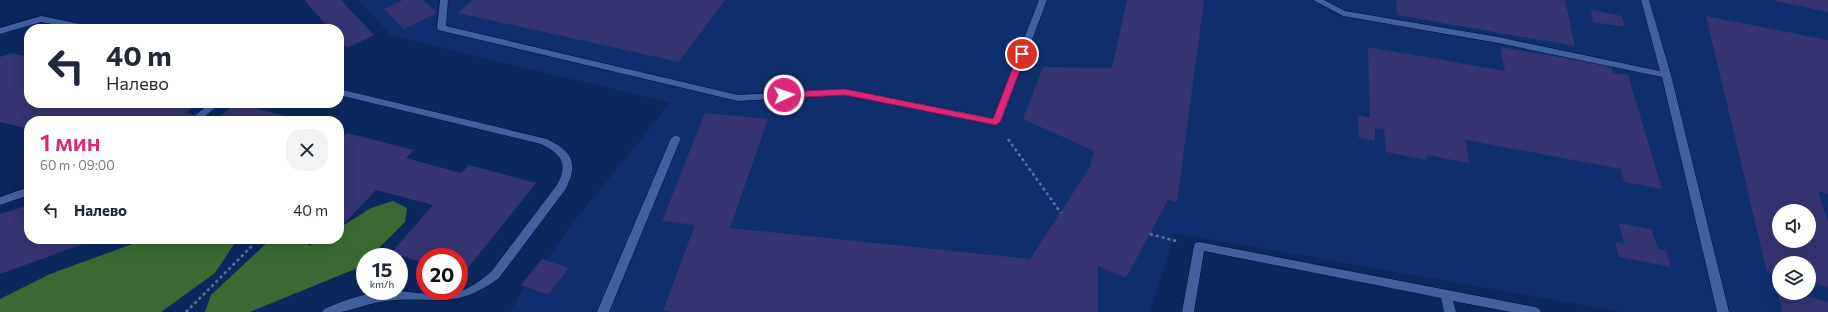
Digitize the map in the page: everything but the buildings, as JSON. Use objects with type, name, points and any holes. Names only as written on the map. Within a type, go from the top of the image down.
[{"type":"lane","points":[[444,0],[441,28],[738,98],[845,92],[996,122],[1043,0]]},
{"type":"lane","points":[[1317,0],[1343,13],[1498,40],[1666,75]]},
{"type":"lane","points":[[1645,0],[1666,75],[1723,312]]},
{"type":"lane","points":[[0,31],[41,19],[66,24]]},
{"type":"lane","points":[[328,312],[372,298],[389,296],[450,299],[466,295],[482,287],[495,275],[547,206],[561,187],[568,172],[567,158],[564,153],[558,148],[544,141],[344,93]]},
{"type":"lane","points":[[200,116],[210,108]]},
{"type":"lane","points":[[603,312],[676,138]]},
{"type":"lane","points":[[0,201],[24,193]]},
{"type":"lane","points":[[1188,312],[1199,246],[1535,312]]},
{"type":"lane","points":[[1446,295],[1450,312]]},
{"type":"path","points":[[996,122],[1061,213]]},
{"type":"path","points":[[186,312],[253,244]]},
{"type":"shaded area","points":[[358,0],[1828,0],[1828,312],[1623,312],[1175,233],[1150,312],[510,312],[525,287],[521,285],[542,259],[547,260],[569,228],[670,103],[391,35]]},
{"type":"green space","points":[[393,201],[407,208],[405,222],[379,248],[356,248],[356,269],[250,312],[205,312],[211,295],[266,244],[308,244],[309,246],[312,244],[344,244],[344,225],[371,208]]},
{"type":"green space","points":[[132,244],[234,244],[215,273],[161,312],[0,312],[0,299],[50,274]]},
{"type":"route","points":[[784,95],[845,92],[996,122],[1022,54]]}]
